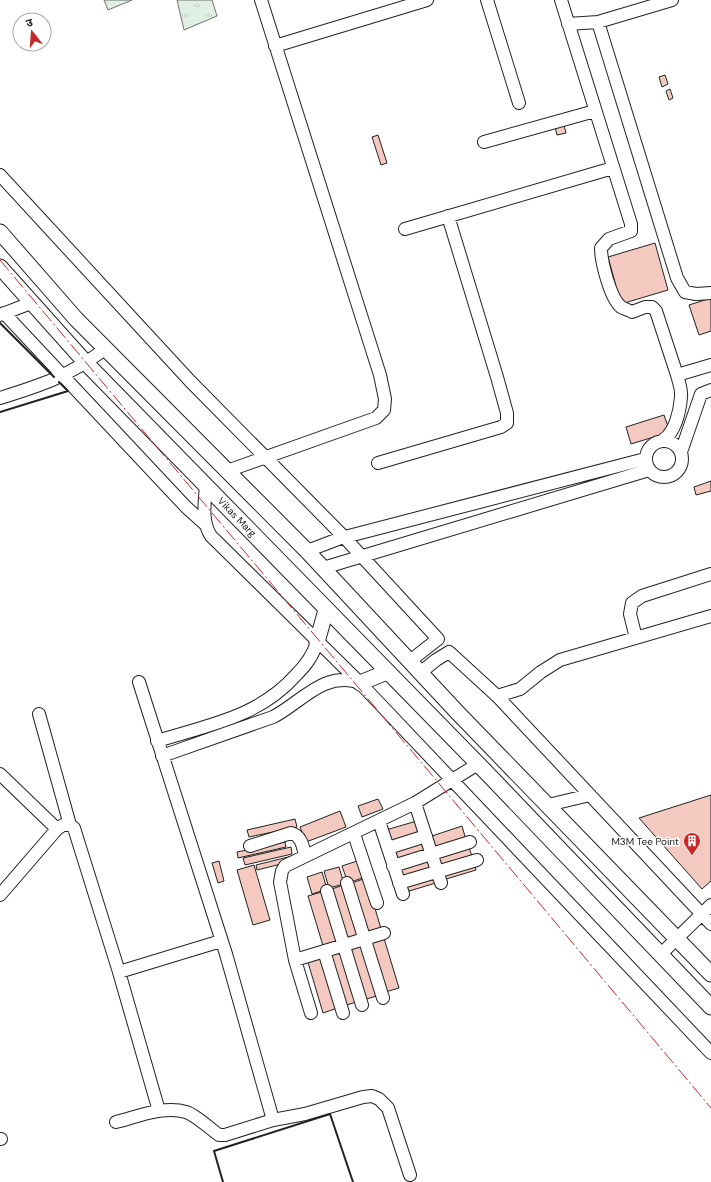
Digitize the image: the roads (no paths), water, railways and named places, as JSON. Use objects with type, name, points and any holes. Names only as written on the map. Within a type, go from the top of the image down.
[{"type":"main road","points":[[0,232],[76,319],[307,551],[420,673],[711,974]]},
{"type":"main road","name":"Vikas Marg","points":[[0,267],[86,363],[478,764],[711,1007]]},
{"type":"main road","points":[[317,642],[326,610]]},
{"type":"main road","points":[[360,683],[387,672]]},
{"type":"street","points":[[227,471],[376,418],[384,410],[385,399],[378,368],[261,0]]},
{"type":"street","points":[[275,46],[427,0]]},
{"type":"street","points":[[487,0],[519,103]]},
{"type":"street","points":[[561,0],[631,224],[631,231],[609,239],[601,248],[601,256],[614,298],[621,308],[632,312],[645,307],[652,307],[656,311],[677,375],[681,396],[674,427],[670,436],[654,443],[648,450],[647,465],[658,477],[668,477],[678,472],[683,462],[682,452],[700,394],[711,390]]},
{"type":"street","points":[[568,24],[598,22],[672,0]]},
{"type":"street","points":[[598,22],[677,278],[685,292],[696,294],[711,293]]},
{"type":"street","points":[[484,142],[595,111]]},
{"type":"street","points":[[405,229],[613,168]]},
{"type":"street","points":[[0,175],[190,381],[344,538],[449,652],[497,696],[711,924]]},
{"type":"street","points":[[378,463],[501,427],[507,423],[507,413],[497,377],[448,216]]},
{"type":"street","points":[[31,303],[2,314],[186,507],[206,525]]},
{"type":"street","points":[[0,398],[62,376],[86,363],[105,349]]},
{"type":"street","points":[[677,375],[711,364]]},
{"type":"street","points":[[663,440],[674,443],[682,452]]},
{"type":"street","points":[[307,551],[344,538],[647,465]]},
{"type":"street","points":[[323,568],[647,465]]},
{"type":"street","points":[[206,485],[204,514],[206,525],[211,536],[360,683],[711,1053]]},
{"type":"street","points":[[636,638],[630,614],[632,603],[642,596],[711,574]]},
{"type":"street","points":[[497,696],[520,689],[541,672],[560,660],[711,616]]},
{"type":"street","points":[[410,661],[438,639]]},
{"type":"street","points":[[157,741],[252,710],[264,704],[290,682],[310,660],[317,642]]},
{"type":"street","points":[[420,673],[449,652]]},
{"type":"street","points":[[162,756],[273,717],[285,711],[317,688],[334,680],[345,679],[360,683]]},
{"type":"street","points":[[139,682],[221,941],[273,1120]]},
{"type":"street","points":[[281,689],[294,704]]},
{"type":"street","points":[[39,714],[70,825],[74,828],[119,972],[159,1111]]},
{"type":"street","points":[[311,1013],[295,960],[280,882],[282,871],[285,866],[354,834],[415,803],[478,764]]},
{"type":"street","points":[[0,774],[57,829]]},
{"type":"street","points":[[548,805],[590,795]]},
{"type":"street","points":[[415,803],[439,878]]},
{"type":"street","points":[[379,821],[401,889],[439,878],[476,860]]},
{"type":"street","points":[[0,895],[57,829],[63,825],[70,825]]},
{"type":"street","points":[[250,846],[291,833],[296,835],[301,840],[305,856]]},
{"type":"street","points":[[354,834],[377,903]]},
{"type":"street","points":[[388,848],[426,836]]},
{"type":"street","points":[[393,866],[470,842]]},
{"type":"street","points":[[347,883],[383,998]]},
{"type":"street","points":[[327,891],[362,1004]]},
{"type":"street","points":[[660,954],[711,905]]},
{"type":"street","points":[[295,960],[384,933]]},
{"type":"street","points":[[119,972],[221,941]]},
{"type":"street","points":[[324,951],[343,1013]]},
{"type":"street","points":[[116,1122],[159,1111],[171,1110],[187,1112],[219,1135],[232,1133],[273,1120],[304,1114],[372,1096],[379,1099],[388,1108],[410,1175]]},
{"type":"place","name":"M3M Tee Point","points":[[692,856]]}]
